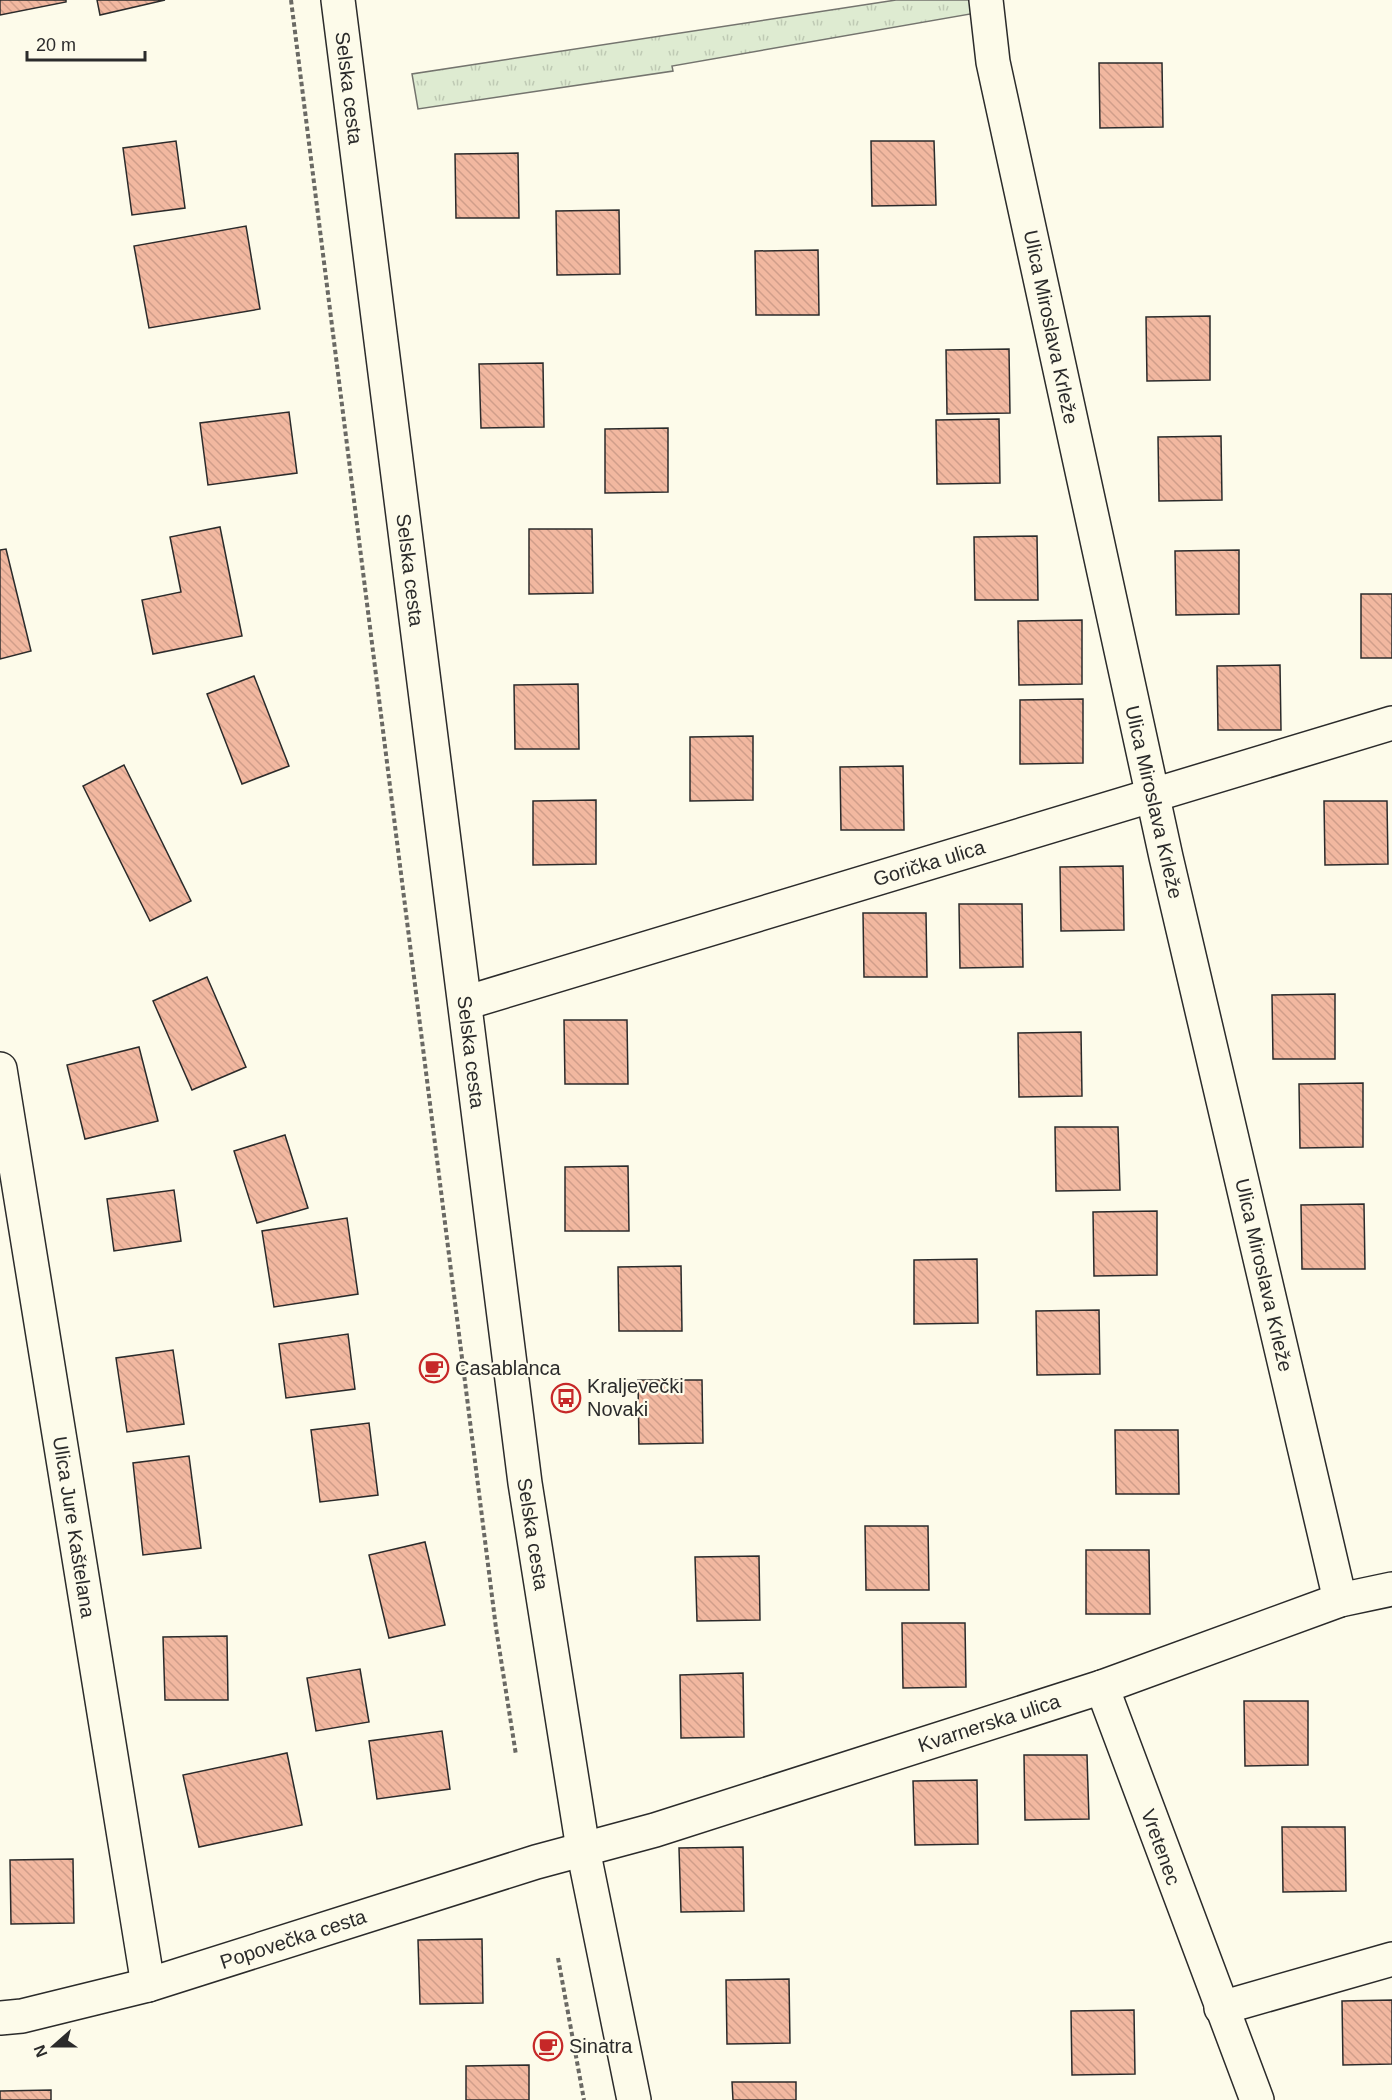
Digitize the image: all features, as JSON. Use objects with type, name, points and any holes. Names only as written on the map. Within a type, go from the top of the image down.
[{"type":"street","name":"Selska cesta","points":[[338,0],[525,1483],[583,1849],[634,2100]]},
{"type":"street","name":"Ulica Miroslava Krleže","points":[[987,0],[993,62],[1153,796],[1340,1600]]},
{"type":"street","name":"Gorička ulica","points":[[465,1003],[1392,723]]},
{"type":"street","name":"Ulica Jure Kaštelana","points":[[0,1069],[148,1985]]},
{"type":"street","name":"Kvarnerska ulica","points":[[583,1849],[654,1830],[1101,1687],[1340,1600],[1392,1589]]},
{"type":"street","name":"Vretenec","points":[[1101,1687],[1257,2100]]},
{"type":"street","name":"Popovečka cesta","points":[[0,2018],[22,2016],[148,1985],[583,1849]]},
{"type":"street","points":[[1221,2008],[1392,1959]]},
{"type":"path","points":[[291,0],[496,1628],[516,1755]]},
{"type":"path","points":[[558,1958],[584,2100]]},
{"type":"green space","points":[[896,0],[980,0],[982,12],[672,66],[673,71],[418,109],[412,74]]},
{"type":"building","points":[[0,0],[66,0],[66,2],[0,15]]},
{"type":"building","points":[[97,0],[165,0],[100,15]]},
{"type":"building","points":[[1099,63],[1162,63],[1163,127],[1100,128]]},
{"type":"building","points":[[176,141],[185,208],[132,215],[123,148]]},
{"type":"building","points":[[871,141],[934,141],[936,205],[872,206]]},
{"type":"building","points":[[518,153],[519,218],[456,218],[455,154]]},
{"type":"building","points":[[619,210],[620,274],[557,275],[556,211]]},
{"type":"building","points":[[246,226],[260,309],[149,328],[134,246]]},
{"type":"building","points":[[818,250],[819,315],[756,315],[755,251]]},
{"type":"building","points":[[1210,316],[1210,380],[1147,381],[1146,317]]},
{"type":"building","points":[[1009,349],[1010,413],[947,414],[946,350]]},
{"type":"building","points":[[543,363],[544,427],[481,428],[479,364]]},
{"type":"building","points":[[289,412],[297,473],[208,485],[200,423]]},
{"type":"building","points":[[999,419],[1000,483],[937,484],[936,420]]},
{"type":"building","points":[[668,428],[668,492],[605,493],[605,429]]},
{"type":"building","points":[[1221,436],[1222,500],[1159,501],[1158,437]]},
{"type":"building","points":[[220,527],[242,636],[153,654],[142,600],[181,592],[170,537]]},
{"type":"building","points":[[529,529],[592,529],[593,593],[529,594]]},
{"type":"building","points":[[1037,536],[1038,600],[975,600],[974,537]]},
{"type":"building","points":[[6,549],[31,651],[0,659],[0,550]]},
{"type":"building","points":[[1239,550],[1239,614],[1176,615],[1175,551]]},
{"type":"building","points":[[1361,594],[1392,594],[1392,658],[1361,658]]},
{"type":"building","points":[[1082,620],[1082,684],[1019,685],[1018,621]]},
{"type":"building","points":[[1280,665],[1281,730],[1218,730],[1217,666]]},
{"type":"building","points":[[254,676],[289,766],[242,784],[207,694]]},
{"type":"building","points":[[578,684],[579,749],[515,749],[514,685]]},
{"type":"building","points":[[1083,699],[1083,763],[1020,764],[1020,700]]},
{"type":"building","points":[[753,736],[753,800],[690,801],[690,737]]},
{"type":"building","points":[[124,765],[191,901],[150,921],[83,786]]},
{"type":"building","points":[[903,766],[904,830],[841,830],[840,767]]},
{"type":"building","points":[[596,800],[596,864],[533,865],[533,801]]},
{"type":"building","points":[[1324,801],[1387,801],[1388,864],[1325,865]]},
{"type":"building","points":[[1123,866],[1124,930],[1061,931],[1060,867]]},
{"type":"building","points":[[959,904],[1022,904],[1023,967],[960,968]]},
{"type":"building","points":[[863,913],[926,913],[927,977],[864,977]]},
{"type":"building","points":[[207,977],[246,1067],[192,1090],[153,1001]]},
{"type":"building","points":[[1335,994],[1335,1059],[1273,1059],[1272,995]]},
{"type":"building","points":[[564,1020],[627,1020],[628,1084],[565,1084]]},
{"type":"building","points":[[1081,1032],[1082,1096],[1019,1097],[1018,1033]]},
{"type":"building","points":[[139,1047],[158,1121],[85,1139],[67,1065]]},
{"type":"building","points":[[1363,1083],[1363,1147],[1300,1148],[1299,1084]]},
{"type":"building","points":[[1055,1127],[1118,1127],[1120,1190],[1056,1191]]},
{"type":"building","points":[[285,1135],[308,1208],[257,1223],[234,1151]]},
{"type":"building","points":[[628,1166],[629,1231],[565,1231],[565,1167]]},
{"type":"building","points":[[174,1190],[181,1241],[114,1251],[107,1199]]},
{"type":"building","points":[[1364,1204],[1365,1269],[1302,1269],[1301,1205]]},
{"type":"building","points":[[1157,1211],[1157,1275],[1094,1276],[1093,1212]]},
{"type":"building","points":[[347,1218],[358,1294],[274,1307],[262,1231]]},
{"type":"building","points":[[977,1259],[978,1323],[914,1324],[914,1260]]},
{"type":"building","points":[[681,1266],[682,1331],[619,1331],[618,1267]]},
{"type":"building","points":[[1099,1310],[1100,1374],[1037,1375],[1036,1311]]},
{"type":"building","points":[[348,1334],[355,1389],[286,1398],[279,1344]]},
{"type":"building","points":[[173,1350],[184,1424],[127,1432],[116,1358]]},
{"type":"building","points":[[638,1380],[702,1380],[703,1443],[639,1444]]},
{"type":"building","points":[[369,1423],[378,1495],[320,1502],[311,1430]]},
{"type":"building","points":[[1115,1430],[1178,1430],[1179,1494],[1116,1494]]},
{"type":"building","points":[[189,1456],[201,1548],[143,1555],[133,1463]]},
{"type":"building","points":[[865,1526],[928,1526],[929,1590],[866,1590]]},
{"type":"building","points":[[425,1542],[445,1625],[389,1638],[369,1555]]},
{"type":"building","points":[[1086,1550],[1149,1550],[1150,1614],[1086,1614]]},
{"type":"building","points":[[759,1556],[760,1620],[697,1621],[695,1557]]},
{"type":"building","points":[[902,1623],[965,1623],[966,1687],[903,1688]]},
{"type":"building","points":[[227,1636],[228,1700],[165,1700],[163,1637]]},
{"type":"building","points":[[360,1669],[369,1722],[316,1731],[307,1678]]},
{"type":"building","points":[[743,1673],[744,1737],[681,1738],[680,1675]]},
{"type":"building","points":[[1244,1701],[1308,1701],[1308,1765],[1245,1766]]},
{"type":"building","points":[[442,1731],[450,1789],[377,1799],[369,1741]]},
{"type":"building","points":[[287,1753],[302,1825],[199,1847],[183,1775]]},
{"type":"building","points":[[1024,1755],[1087,1755],[1089,1819],[1025,1820]]},
{"type":"building","points":[[977,1780],[978,1844],[915,1845],[913,1781]]},
{"type":"building","points":[[1282,1827],[1345,1827],[1346,1891],[1283,1892]]},
{"type":"building","points":[[743,1847],[744,1911],[681,1912],[679,1848]]},
{"type":"building","points":[[73,1859],[74,1923],[11,1924],[10,1860]]},
{"type":"building","points":[[482,1939],[483,2003],[420,2004],[418,1940]]},
{"type":"building","points":[[789,1979],[790,2043],[727,2044],[726,1980]]},
{"type":"building","points":[[1392,2000],[1392,2064],[1343,2065],[1342,2001]]},
{"type":"building","points":[[1134,2010],[1135,2074],[1072,2075],[1071,2011]]},
{"type":"building","points":[[529,2065],[529,2100],[466,2100],[466,2066]]},
{"type":"building","points":[[732,2082],[796,2082],[796,2100],[733,2100]]},
{"type":"building","points":[[51,2090],[51,2100],[0,2100],[0,2091]]},
{"type":"place","name":"Casablanca","points":[[434,1368]]},
{"type":"place","name":"Kraljevečki Novaki","points":[[566,1398]]},
{"type":"place","name":"Sinatra","points":[[548,2046]]}]
